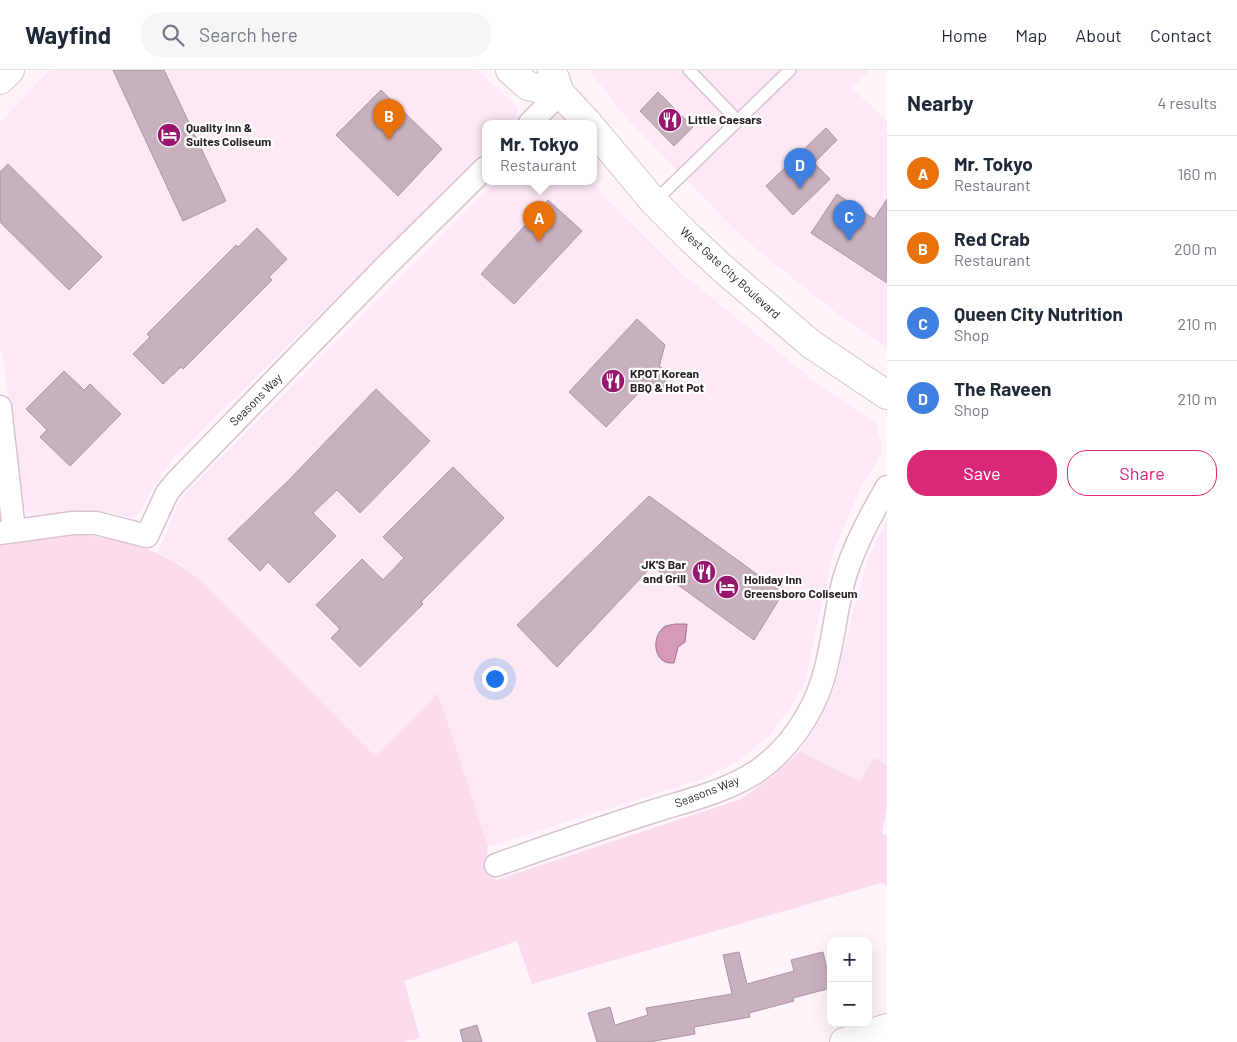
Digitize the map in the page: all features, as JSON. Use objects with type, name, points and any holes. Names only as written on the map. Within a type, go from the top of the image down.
[{"type":"main road","points":[[0,80],[10,70]]},
{"type":"main road","points":[[510,70],[528,86],[556,81],[586,120]]},
{"type":"main road","name":"West Gate City Boulevard","points":[[597,134],[654,202],[722,268],[811,344],[887,395]]},
{"type":"main road","points":[[844,1042],[887,1028]]},
{"type":"street","points":[[532,120],[556,81]]},
{"type":"street","name":"Seasons Way","points":[[7,532],[72,523],[96,523],[147,536],[167,493],[175,483],[387,265],[482,171]]},
{"type":"street","points":[[0,406],[7,532]]},
{"type":"street","name":"Seasons Way","points":[[496,864],[719,790],[758,770],[775,757],[796,733],[816,697],[827,661],[845,577],[851,558],[887,487]]},
{"type":"lane","points":[[689,70],[738,120]]},
{"type":"lane","points":[[654,202],[790,70]]},
{"type":"shaded area","points":[[50,70],[478,70],[518,108],[516,117],[513,120],[482,120],[482,152],[361,274],[176,455],[152,489],[139,514],[131,518],[88,510],[34,516],[26,514],[21,510],[17,501],[4,363],[0,348],[0,122]]},
{"type":"shaded area","points":[[589,70],[870,70],[852,88],[887,121],[887,348],[847,321],[736,231],[628,120]]},
{"type":"shaded area","points":[[493,185],[594,185],[679,271],[809,377],[878,423],[877,432],[882,446],[882,452],[859,491],[833,553],[805,681],[791,708],[769,735],[743,758],[708,777],[488,847],[438,693],[375,756],[198,578],[182,565],[158,553],[177,506],[186,493]]},
{"type":"shaded area","points":[[887,520],[887,765],[874,757],[860,782],[800,751],[820,720],[835,686],[868,559]]},
{"type":"shaded area","points":[[79,535],[111,539],[157,553],[198,578],[375,756],[438,693],[488,847],[487,855],[496,880],[741,799],[773,776],[800,751],[860,782],[874,757],[887,765],[887,806],[882,833],[887,837],[887,886],[881,883],[532,984],[517,941],[404,981],[420,1038],[404,1042],[0,1042],[0,546]]},
{"type":"shaded area","points":[[675,624],[687,624],[685,642],[678,647],[674,663],[668,663],[659,657],[656,644],[661,630],[664,627]]},
{"type":"building","name":"Quality Inn & Suites Coliseum","points":[[113,70],[164,70],[226,201],[183,221]]},
{"type":"building","points":[[381,90],[442,149],[398,196],[336,135]]},
{"type":"building","points":[[658,92],[693,127],[674,146],[640,111]]},
{"type":"building","points":[[826,128],[837,140],[814,163],[830,179],[793,215],[766,186]]},
{"type":"building","points":[[8,164],[102,257],[69,290],[0,222],[0,172]]},
{"type":"building","points":[[837,194],[874,219],[887,199],[887,283],[811,233]]},
{"type":"building","points":[[548,200],[582,231],[514,304],[481,274]]},
{"type":"building","points":[[257,228],[287,259],[269,277],[272,280],[183,369],[181,367],[163,384],[133,354],[150,337],[147,334],[236,245],[238,247]]},
{"type":"building","points":[[637,319],[665,345],[659,367],[668,370],[663,389],[647,384],[606,427],[569,392]]},
{"type":"building","points":[[64,371],[84,390],[90,384],[121,414],[70,466],[40,437],[47,430],[26,409]]},
{"type":"building","points":[[376,389],[430,441],[360,513],[337,490],[313,513],[336,536],[289,583],[268,562],[260,571],[228,539],[291,478]]},
{"type":"building","points":[[453,467],[504,518],[421,602],[423,604],[360,667],[331,638],[340,629],[316,605],[362,559],[383,580],[404,558],[383,537]]},
{"type":"building","name":"Holiday Inn Greensboro Coliseum","points":[[649,496],[783,593],[754,640],[652,566],[557,667],[517,625]]},
{"type":"building","points":[[739,952],[747,984],[794,971],[791,960],[823,952],[827,970],[827,989],[793,998],[794,1001],[749,1013],[750,1017],[694,1027],[695,1034],[649,1042],[597,1042],[588,1013],[610,1007],[615,1025],[648,1015],[646,1008],[732,994],[723,955]]},
{"type":"building","points":[[477,1025],[482,1042],[463,1042],[460,1030]]},
{"type":"place","name":"Little Caesars","points":[[670,120]]},
{"type":"place","name":"Quality Inn & Suites Coliseum","points":[[169,135]]},
{"type":"place","name":"Red Crab","points":[[389,140]]},
{"type":"place","name":"The Raveen","points":[[800,189]]},
{"type":"place","name":"Queen City Nutrition","points":[[849,241]]},
{"type":"place","name":"Mr. Tokyo","points":[[539,242]]},
{"type":"place","name":"KPOT Korean BBQ & Hot Pot","points":[[613,381]]},
{"type":"place","name":"JK'S Bar and Grill","points":[[704,572]]},
{"type":"place","name":"Holiday Inn Greensboro Coliseum","points":[[727,587]]}]
